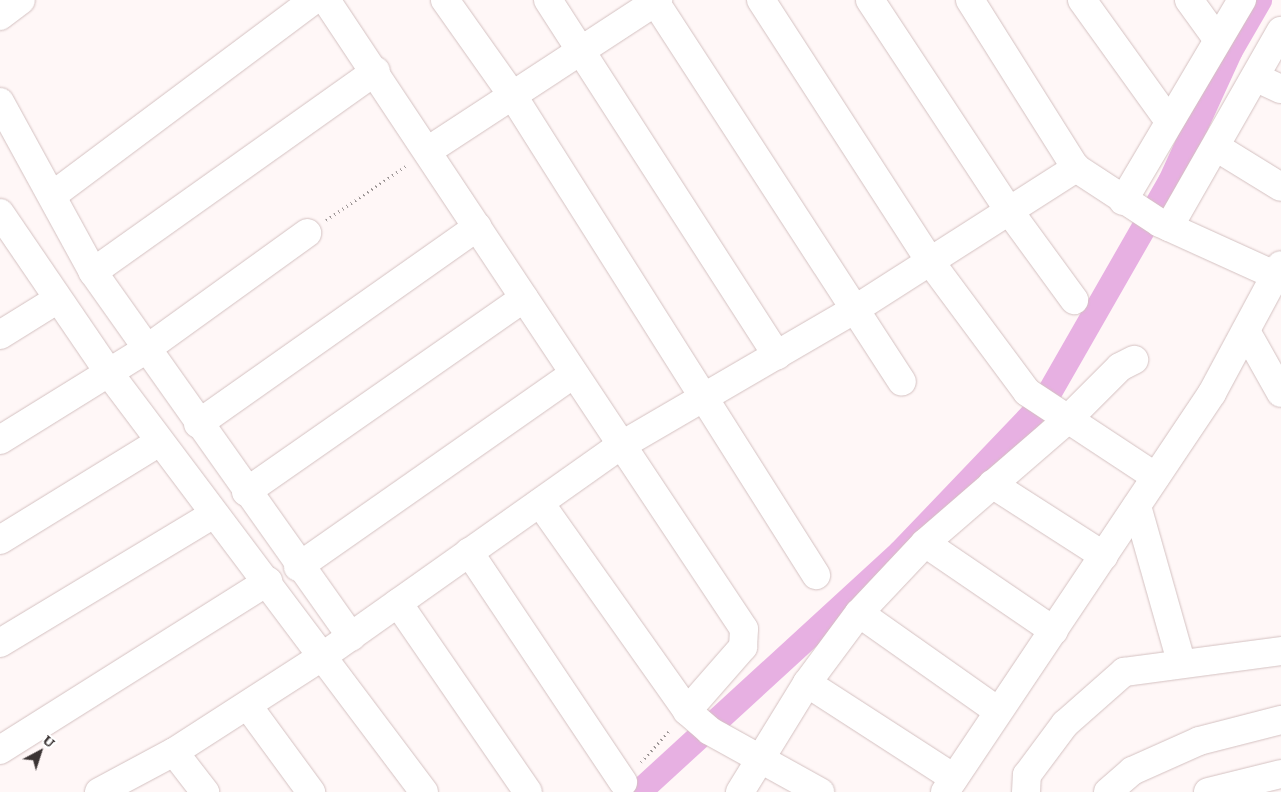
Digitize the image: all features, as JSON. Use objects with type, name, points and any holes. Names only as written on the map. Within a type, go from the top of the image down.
[{"type":"street","points":[[0,16],[21,0]]},
{"type":"street","points":[[52,196],[314,0]]},
{"type":"street","points":[[326,0],[429,150],[572,375],[745,632],[743,647],[698,721]]},
{"type":"street","points":[[445,0],[513,96],[816,575]]},
{"type":"street","points":[[548,0],[581,48],[777,356]]},
{"type":"street","points":[[761,0],[929,260],[1027,392],[1066,420],[1156,477]]},
{"type":"street","points":[[870,0],[1007,208],[1074,300]]},
{"type":"street","points":[[807,683],[950,785],[1212,393],[1279,274],[1165,225],[1129,205],[1076,168],[970,0]]},
{"type":"street","points":[[1082,0],[1169,121]]},
{"type":"street","points":[[1190,0],[1218,40]]},
{"type":"street","points":[[1129,205],[1169,121],[1242,0]]},
{"type":"street","points":[[429,150],[513,96],[581,48],[656,1],[902,382]]},
{"type":"street","points":[[1165,225],[1216,147],[1269,84],[1281,31]]},
{"type":"street","points":[[93,272],[376,71]]},
{"type":"street","points":[[0,102],[93,272],[145,350],[298,567],[351,637]]},
{"type":"street","points":[[1216,147],[1281,187]]},
{"type":"street","points":[[99,792],[174,752],[248,706],[351,637],[620,446],[705,400],[854,310],[1007,208],[1076,168]]},
{"type":"street","points":[[3,225],[159,442],[268,581],[424,792]]},
{"type":"street","points":[[198,424],[477,227]]},
{"type":"street","points":[[0,440],[145,350],[307,233]]},
{"type":"street","points":[[246,492],[524,298]]},
{"type":"street","points":[[0,334],[58,299]]},
{"type":"street","points":[[1246,331],[1281,393]]},
{"type":"street","points":[[740,792],[759,758],[807,683],[859,613],[925,543],[1066,420],[1120,367],[1134,360]]},
{"type":"street","points":[[298,567],[572,375]]},
{"type":"street","points":[[0,540],[159,442]]},
{"type":"street","points":[[992,484],[1104,556]]},
{"type":"street","points":[[540,503],[698,721],[820,792]]},
{"type":"street","points":[[1137,506],[1181,662]]},
{"type":"street","points":[[0,643],[214,514]]},
{"type":"street","points":[[925,543],[1054,631]]},
{"type":"street","points":[[469,552],[623,782]]},
{"type":"street","points":[[0,750],[268,581]]},
{"type":"street","points":[[398,603],[528,792]]},
{"type":"street","points":[[859,613],[998,711]]},
{"type":"street","points":[[1026,792],[1027,775],[1094,694],[1124,672],[1181,662],[1281,651]]},
{"type":"street","points":[[248,706],[311,792]]},
{"type":"street","points":[[1108,792],[1132,771],[1199,741],[1281,720]]},
{"type":"street","points":[[174,752],[205,792]]},
{"type":"street","points":[[1208,792],[1281,774]]},
{"type":"path","points":[[307,233],[429,150]]},
{"type":"path","points":[[623,782],[698,721]]},
{"type":"waterway","points":[[1045,399],[1170,181],[1230,50],[1259,0]]},
{"type":"waterway","points":[[638,792],[900,552],[1034,412]]}]
